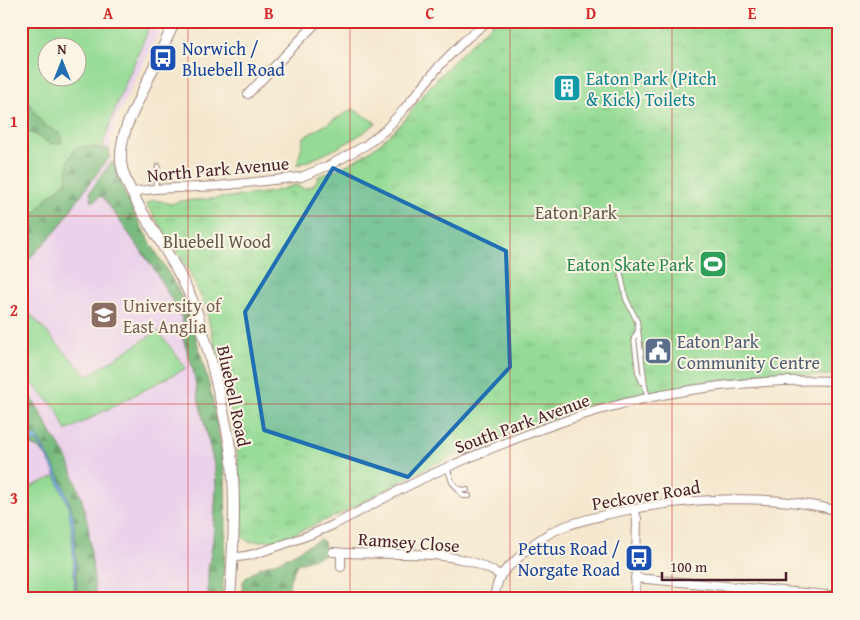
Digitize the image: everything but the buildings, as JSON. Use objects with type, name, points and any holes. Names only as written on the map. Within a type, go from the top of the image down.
[{"type":"street","name":"Bluebell Road","points":[[174,21],[124,133],[121,162],[132,193],[192,300],[209,353],[226,424],[232,463],[234,513],[230,599]]},
{"type":"street","points":[[248,94],[318,21]]},
{"type":"street","name":"North Park Avenue","points":[[132,193],[155,189],[218,186],[301,177],[330,165],[366,145],[385,130],[441,64],[465,40],[488,21]]},
{"type":"street","name":"South Park Avenue","points":[[233,557],[240,557],[291,542],[325,528],[419,480],[516,438],[604,409],[648,398],[701,389],[790,381],[839,382]]},
{"type":"street","name":"Peckover Road","points":[[493,599],[501,575],[528,547],[553,532],[581,521],[634,509],[701,501],[783,501],[839,511]]},
{"type":"street","points":[[634,509],[637,519],[634,599]]},
{"type":"street","name":"Ramsey Close","points":[[333,552],[454,558],[480,565],[501,575]]},
{"type":"street","name":"Ramsey Close","points":[[341,553],[341,567]]},
{"type":"street","points":[[635,578],[839,596]]},
{"type":"lane","points":[[155,189],[158,166]]},
{"type":"lane","points":[[619,266],[626,299],[637,321],[638,331],[634,338],[638,372],[648,398]]},
{"type":"lane","points":[[447,468],[452,482],[462,498],[468,496]]},
{"type":"lane","points":[[458,489],[467,490]]},
{"type":"highlighted area","points":[[333,168],[506,251],[510,367],[408,477],[264,430],[245,312]]},
{"type":"shaded area","name":"University of East Anglia","points":[[21,21],[164,21],[116,119],[111,139],[110,156],[123,196],[178,293],[219,441],[219,599],[21,599]]},
{"type":"green space","points":[[21,21],[146,21],[147,33],[116,106],[102,148],[85,146],[69,171],[66,182],[48,197],[21,231]]},
{"type":"green space","name":"Eaton Park","points":[[496,21],[839,21],[839,375],[776,376],[714,382],[633,395],[600,404],[525,428],[432,465],[342,513],[280,540],[248,542],[242,536],[236,435],[205,306],[188,269],[147,205],[153,200],[170,204],[181,201],[272,192],[295,185],[304,189],[314,185],[319,176],[332,172],[367,153],[398,127],[425,92]]},
{"type":"green space","points":[[21,88],[44,125],[61,134],[61,143],[51,144],[21,129]]},
{"type":"green space","points":[[353,109],[376,123],[338,147],[297,165],[304,137]]},
{"type":"green space","points":[[85,146],[109,149],[110,156],[58,229],[21,270],[21,231],[48,197],[66,182],[69,159],[75,149]]},
{"type":"green space","points":[[113,162],[126,197],[180,293],[192,323],[212,396],[225,477],[226,529],[222,599],[208,599],[208,570],[213,539],[216,487],[215,469],[193,369],[182,336],[184,330],[181,317],[156,272],[102,196],[92,202],[90,192]]},
{"type":"green space","points":[[21,304],[87,376],[158,331],[186,368],[66,431],[57,410],[21,371]]},
{"type":"green space","points":[[21,382],[26,386],[53,436],[67,457],[82,500],[88,525],[96,599],[76,599],[76,567],[71,507],[51,462],[40,449],[26,443],[21,437]]},
{"type":"green space","points":[[58,475],[71,508],[75,529],[76,599],[21,599],[21,491]]},
{"type":"green space","points":[[320,539],[324,542],[326,549],[323,555],[297,564],[290,579],[288,599],[241,599],[243,581],[247,577],[259,568],[282,560]]},
{"type":"water","points":[[36,435],[60,478],[71,509],[75,540],[76,599],[72,532],[68,505],[51,465],[38,442],[35,441],[21,450],[21,444]]},
{"type":"place","name":"Norwich / Bluebell Road","points":[[163,58]]},
{"type":"place","name":"Eaton Park (Pitch & Kick) Toilets","points":[[567,88]]},
{"type":"place","name":"Eaton Skate Park","points":[[713,264]]},
{"type":"place","name":"University of East Anglia","points":[[104,315]]},
{"type":"place","name":"Eaton Park Community Centre","points":[[658,351]]},
{"type":"place","name":"Pettus Road / Norgate Road","points":[[639,558]]},
{"type":"park label","name":"Bluebell Wood","points":[[217,241]]}]
